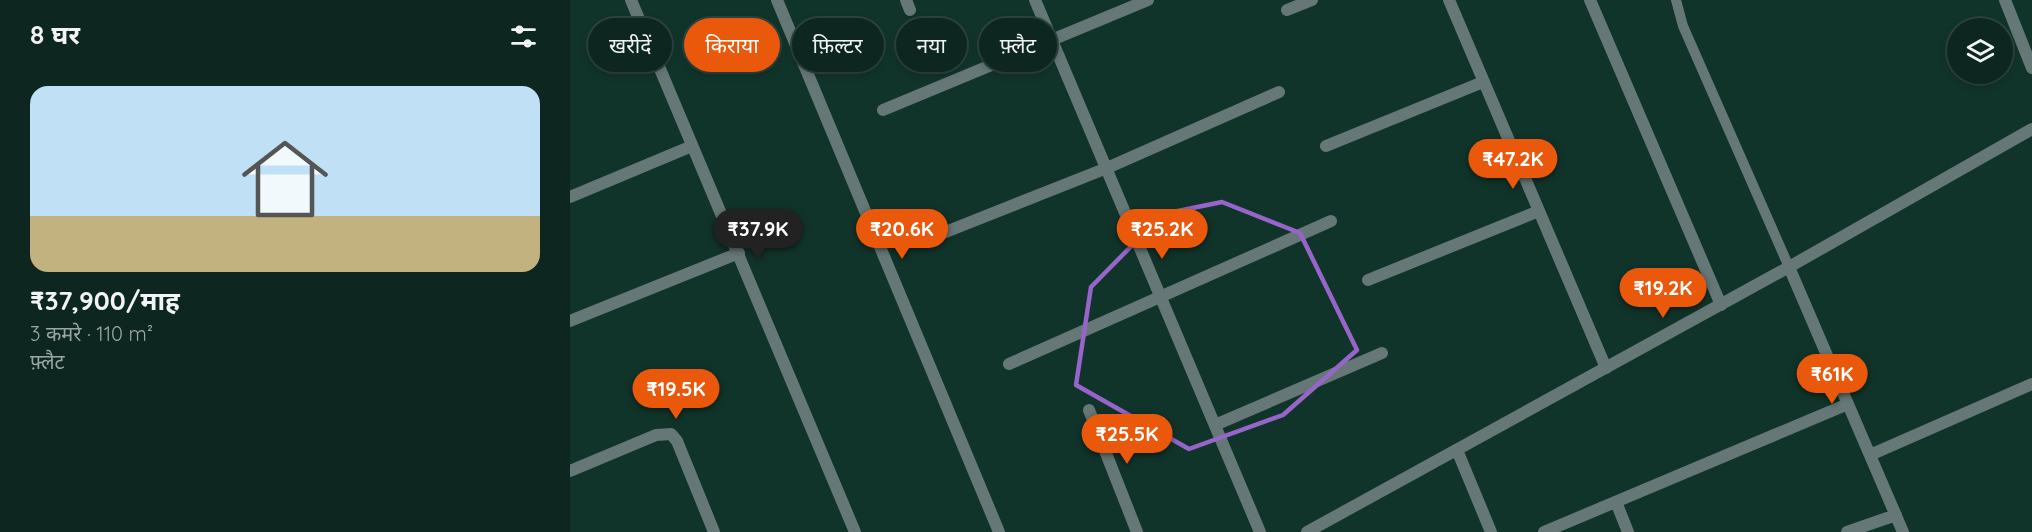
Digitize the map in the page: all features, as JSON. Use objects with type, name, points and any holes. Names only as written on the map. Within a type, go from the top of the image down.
[{"type":"street","points":[[631,0],[855,532]]},
{"type":"street","points":[[777,0],[999,532]]},
{"type":"street","points":[[1035,0],[1043,18]]},
{"type":"street","points":[[1057,38],[1148,0]]},
{"type":"street","points":[[1287,10],[1312,0]]},
{"type":"street","points":[[1449,0],[1606,368]]},
{"type":"street","points":[[1590,0],[1721,304]]},
{"type":"street","points":[[2005,0],[2032,68]]},
{"type":"street","points":[[1057,49],[1260,532]]},
{"type":"street","points":[[884,110],[979,71]]},
{"type":"street","points":[[1326,146],[1483,82]]},
{"type":"street","points":[[943,233],[1107,168],[1279,92]]},
{"type":"street","points":[[1307,532],[1789,267],[2032,129]]},
{"type":"street","points":[[570,197],[692,146]]},
{"type":"street","points":[[1368,280],[1539,211]]},
{"type":"street","points":[[1009,364],[1331,221]]},
{"type":"street","points":[[570,321],[739,253]]},
{"type":"street","points":[[1789,267],[1903,532]]},
{"type":"street","points":[[1215,425],[1382,353]]},
{"type":"street","points":[[1870,455],[2032,384]]},
{"type":"street","points":[[1544,532],[1848,404]]},
{"type":"street","points":[[1089,410],[1137,532]]},
{"type":"street","points":[[570,471],[656,435],[671,434],[677,441],[714,532]]},
{"type":"street","points":[[1457,450],[1491,532]]},
{"type":"street","points":[[1616,502],[1628,532]]},
{"type":"street","points":[[1847,532],[1896,515]]},
{"type":"lane","points":[[1676,0],[1683,26],[1789,267]]},
{"type":"highlighted area","points":[[1222,202],[1300,233],[1357,350],[1283,415],[1189,449],[1076,385],[1091,287],[1163,214]]}]
